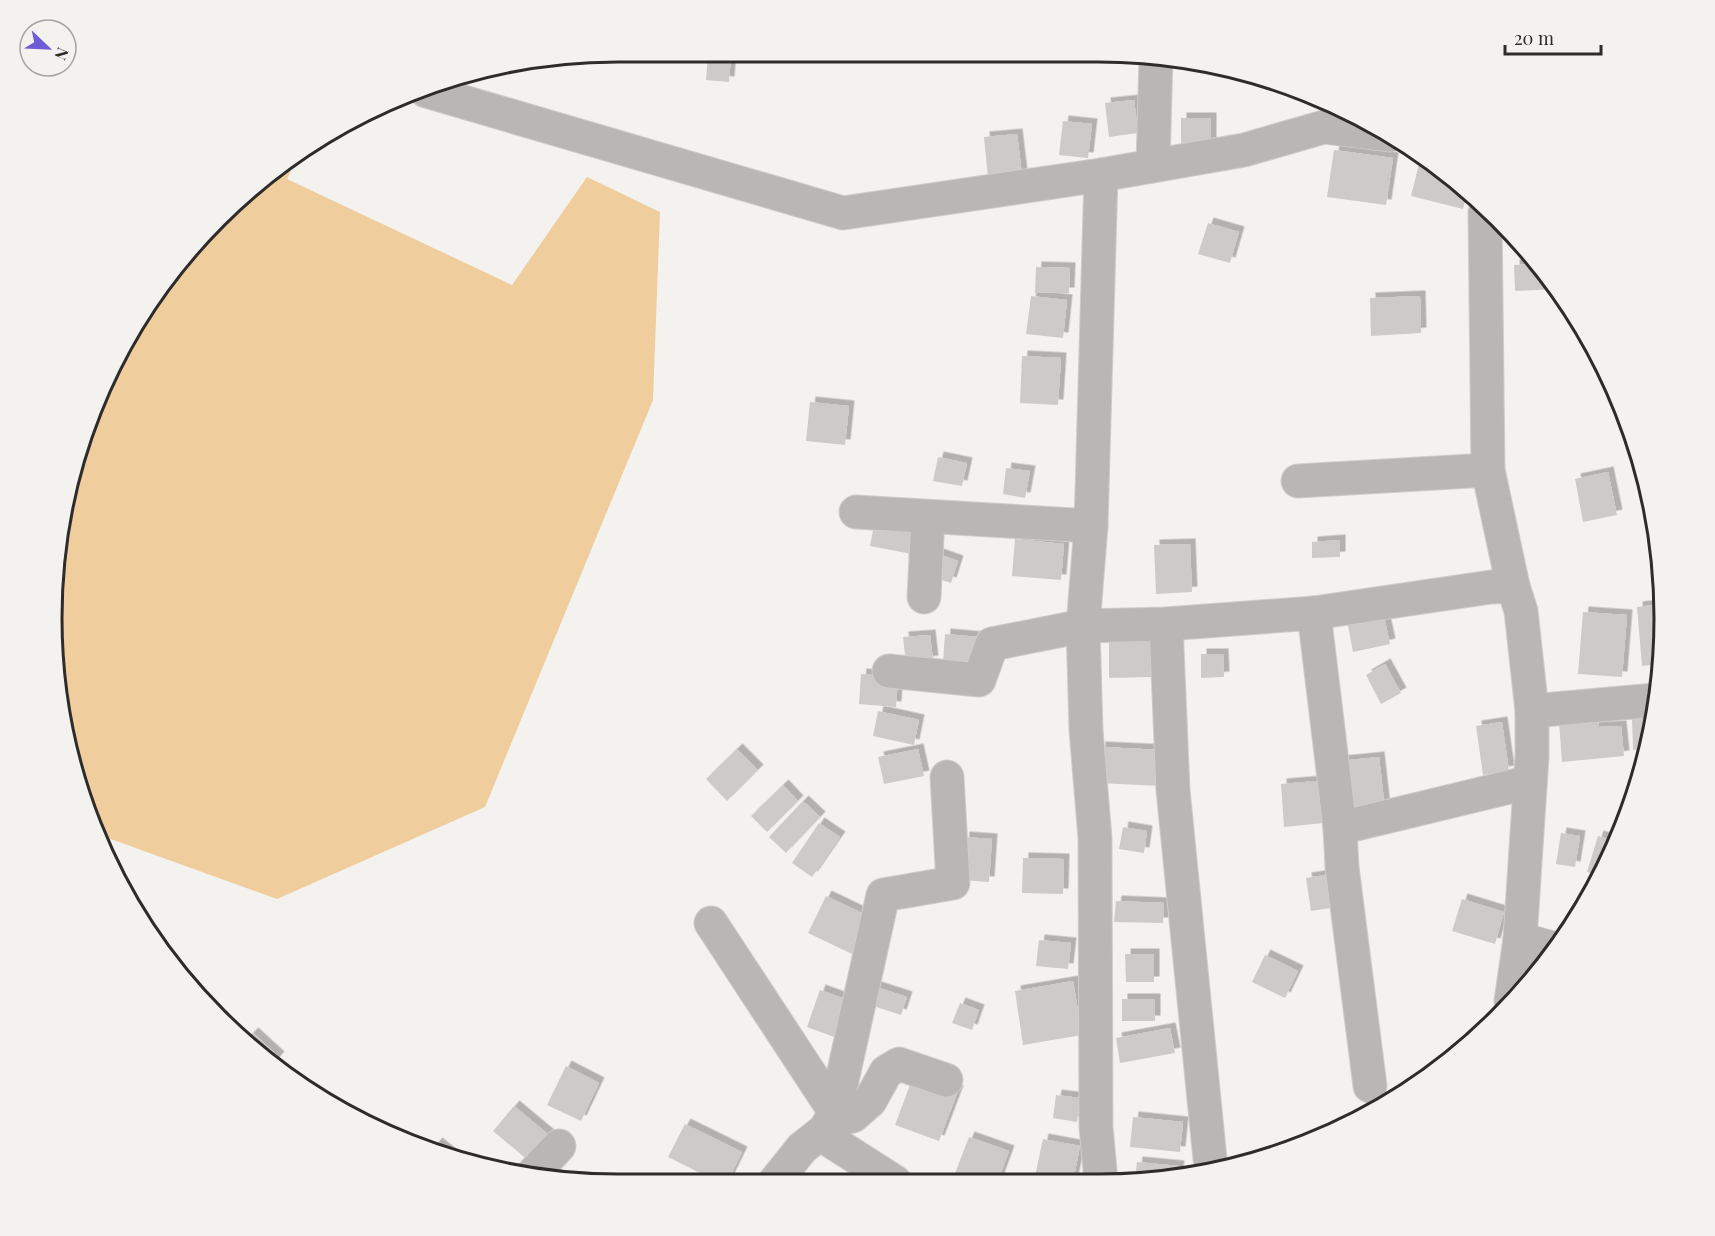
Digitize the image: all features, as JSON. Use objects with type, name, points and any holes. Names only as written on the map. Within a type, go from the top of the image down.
[{"type":"street","points":[[1153,165],[1156,65]]},
{"type":"street","points":[[433,93],[843,213],[1101,175],[1244,150],[1324,127],[1368,132]]},
{"type":"street","points":[[1100,1174],[1096,1127],[1095,838],[1086,730],[1083,626],[1091,526],[1101,175]]},
{"type":"street","points":[[1485,219],[1488,470],[1513,586],[1521,611],[1532,711],[1520,939],[1513,987]]},
{"type":"street","points":[[1298,481],[1488,470]]},
{"type":"street","points":[[856,512],[1091,526]]},
{"type":"street","points":[[924,597],[928,517]]},
{"type":"street","points":[[889,671],[979,680],[992,644],[1083,626],[1166,624],[1314,614],[1491,587],[1513,586]]},
{"type":"street","points":[[1314,614],[1340,828],[1342,867],[1370,1086]]},
{"type":"street","points":[[1166,624],[1173,790],[1210,1159]]},
{"type":"street","points":[[1532,711],[1647,701]]},
{"type":"street","points":[[781,1174],[802,1148],[828,1122],[883,895],[953,883],[947,777]]},
{"type":"street","points":[[1340,828],[1530,782]]},
{"type":"street","points":[[711,923],[828,1122],[886,1174]]},
{"type":"street","points":[[1520,939],[1546,946]]},
{"type":"street","points":[[828,1122],[853,1116],[870,1101],[886,1072],[899,1064],[946,1080]]},
{"type":"street","points":[[538,1169],[559,1146]]},
{"type":"shaded area","points":[[293,166],[287,179],[512,285],[587,177],[660,212],[653,400],[485,807],[277,899],[107,838],[80,762],[66,691],[63,654],[62,618],[66,545],[80,474],[91,439],[119,372],[136,340],[176,279],[224,224]]},
{"type":"building","points":[[707,62],[731,62],[729,82],[706,80]]},
{"type":"building","points":[[1134,100],[1138,133],[1109,137],[1105,103]]},
{"type":"building","points":[[1181,118],[1211,118],[1211,146],[1181,145]]},
{"type":"building","points":[[1063,121],[1092,124],[1088,158],[1059,155]]},
{"type":"building","points":[[1017,134],[1022,175],[988,178],[984,137]]},
{"type":"building","points":[[1334,150],[1393,158],[1386,205],[1327,197]]},
{"type":"building","points":[[1419,164],[1465,201],[1463,209],[1411,196]]},
{"type":"building","points":[[1208,223],[1239,232],[1230,263],[1198,254]]},
{"type":"building","points":[[1527,264],[1546,289],[1515,291],[1514,265]]},
{"type":"building","points":[[1036,267],[1070,268],[1069,293],[1035,293]]},
{"type":"building","points":[[1031,296],[1067,300],[1063,338],[1026,334]]},
{"type":"building","points":[[1420,296],[1421,333],[1371,336],[1370,298]]},
{"type":"building","points":[[1022,356],[1061,358],[1058,405],[1020,403]]},
{"type":"building","points":[[810,402],[849,406],[845,445],[806,441]]},
{"type":"building","points":[[938,457],[967,463],[962,486],[933,481]]},
{"type":"building","points":[[1006,468],[1030,471],[1025,498],[1003,494]]},
{"type":"building","points":[[1608,472],[1617,515],[1583,522],[1575,479]]},
{"type":"building","points":[[875,520],[917,527],[912,554],[870,546]]},
{"type":"building","points":[[1015,539],[1064,544],[1061,580],[1012,576]]},
{"type":"building","points":[[1340,540],[1340,557],[1312,558],[1312,542]]},
{"type":"building","points":[[1190,544],[1192,592],[1156,594],[1154,545]]},
{"type":"building","points":[[938,554],[958,561],[951,583],[930,576]]},
{"type":"building","points":[[1653,605],[1651,665],[1642,666],[1637,607]]},
{"type":"building","points":[[1383,612],[1390,644],[1353,652],[1347,620]]},
{"type":"building","points":[[1583,612],[1627,615],[1622,677],[1578,674]]},
{"type":"building","points":[[1151,630],[1151,677],[1109,678],[1109,631]]},
{"type":"building","points":[[945,634],[979,637],[977,665],[943,662]]},
{"type":"building","points":[[930,635],[933,661],[906,664],[903,637]]},
{"type":"building","points":[[1201,654],[1223,654],[1224,677],[1201,678]]},
{"type":"building","points":[[1385,664],[1401,693],[1381,704],[1366,675]]},
{"type":"building","points":[[861,674],[898,677],[896,707],[859,704]]},
{"type":"building","points":[[878,711],[919,720],[914,745],[873,736]]},
{"type":"building","points":[[1645,716],[1638,750],[1633,750],[1632,717]]},
{"type":"building","points":[[1598,718],[1599,727],[1621,726],[1624,756],[1562,762],[1559,722]]},
{"type":"building","points":[[1502,722],[1509,771],[1483,775],[1476,726]]},
{"type":"building","points":[[1100,747],[1164,750],[1162,786],[1098,783]]},
{"type":"building","points":[[737,749],[758,770],[727,801],[706,779]]},
{"type":"building","points":[[918,749],[924,776],[884,784],[878,757]]},
{"type":"building","points":[[1379,757],[1385,810],[1345,815],[1339,761]]},
{"type":"building","points":[[1329,780],[1333,822],[1284,827],[1281,784]]},
{"type":"building","points":[[783,785],[798,801],[767,832],[751,816]]},
{"type":"building","points":[[803,801],[820,817],[786,853],[769,837]]},
{"type":"building","points":[[819,823],[840,837],[812,877],[792,863]]},
{"type":"building","points":[[1123,827],[1147,831],[1144,853],[1119,849]]},
{"type":"building","points":[[1561,833],[1580,836],[1575,867],[1556,864]]},
{"type":"building","points":[[1598,836],[1608,839],[1591,873],[1587,872]]},
{"type":"building","points":[[964,837],[992,839],[989,882],[961,880]]},
{"type":"building","points":[[1023,858],[1064,859],[1063,894],[1022,893]]},
{"type":"building","points":[[1338,873],[1343,906],[1311,911],[1306,878]]},
{"type":"building","points":[[826,896],[870,917],[852,954],[808,933]]},
{"type":"building","points":[[1462,899],[1504,912],[1495,944],[1452,931]]},
{"type":"building","points":[[1116,901],[1164,903],[1163,923],[1114,922]]},
{"type":"building","points":[[1039,940],[1071,943],[1068,969],[1036,966]]},
{"type":"building","points":[[1125,954],[1154,954],[1154,982],[1126,982]]},
{"type":"building","points":[[1265,955],[1298,971],[1285,998],[1252,982]]},
{"type":"building","points":[[1073,981],[1082,1035],[1023,1045],[1015,991]]},
{"type":"building","points":[[873,986],[907,997],[901,1015],[867,1004]]},
{"type":"building","points":[[820,990],[859,1004],[845,1041],[807,1027]]},
{"type":"building","points":[[1122,999],[1155,999],[1155,1021],[1122,1021]]},
{"type":"building","points":[[960,1003],[979,1010],[972,1030],[952,1023]]},
{"type":"building","points":[[1170,1028],[1175,1053],[1120,1063],[1116,1038]]},
{"type":"building","points":[[253,1033],[279,1057],[277,1059],[250,1036]]},
{"type":"building","points":[[566,1066],[599,1083],[581,1121],[547,1105]]},
{"type":"building","points":[[914,1074],[958,1091],[939,1141],[895,1125]]},
{"type":"building","points":[[1056,1095],[1080,1098],[1077,1122],[1053,1118]]},
{"type":"building","points":[[514,1106],[556,1141],[535,1166],[493,1131]]},
{"type":"building","points":[[1133,1117],[1183,1122],[1180,1152],[1130,1147]]},
{"type":"building","points":[[685,1124],[742,1152],[731,1174],[702,1174],[668,1157]]},
{"type":"building","points":[[969,1137],[1009,1151],[1001,1174],[955,1174]]},
{"type":"building","points":[[1043,1139],[1080,1146],[1074,1174],[1036,1174]]},
{"type":"building","points":[[1137,1162],[1179,1166],[1179,1169],[1170,1170],[1136,1173]]}]
